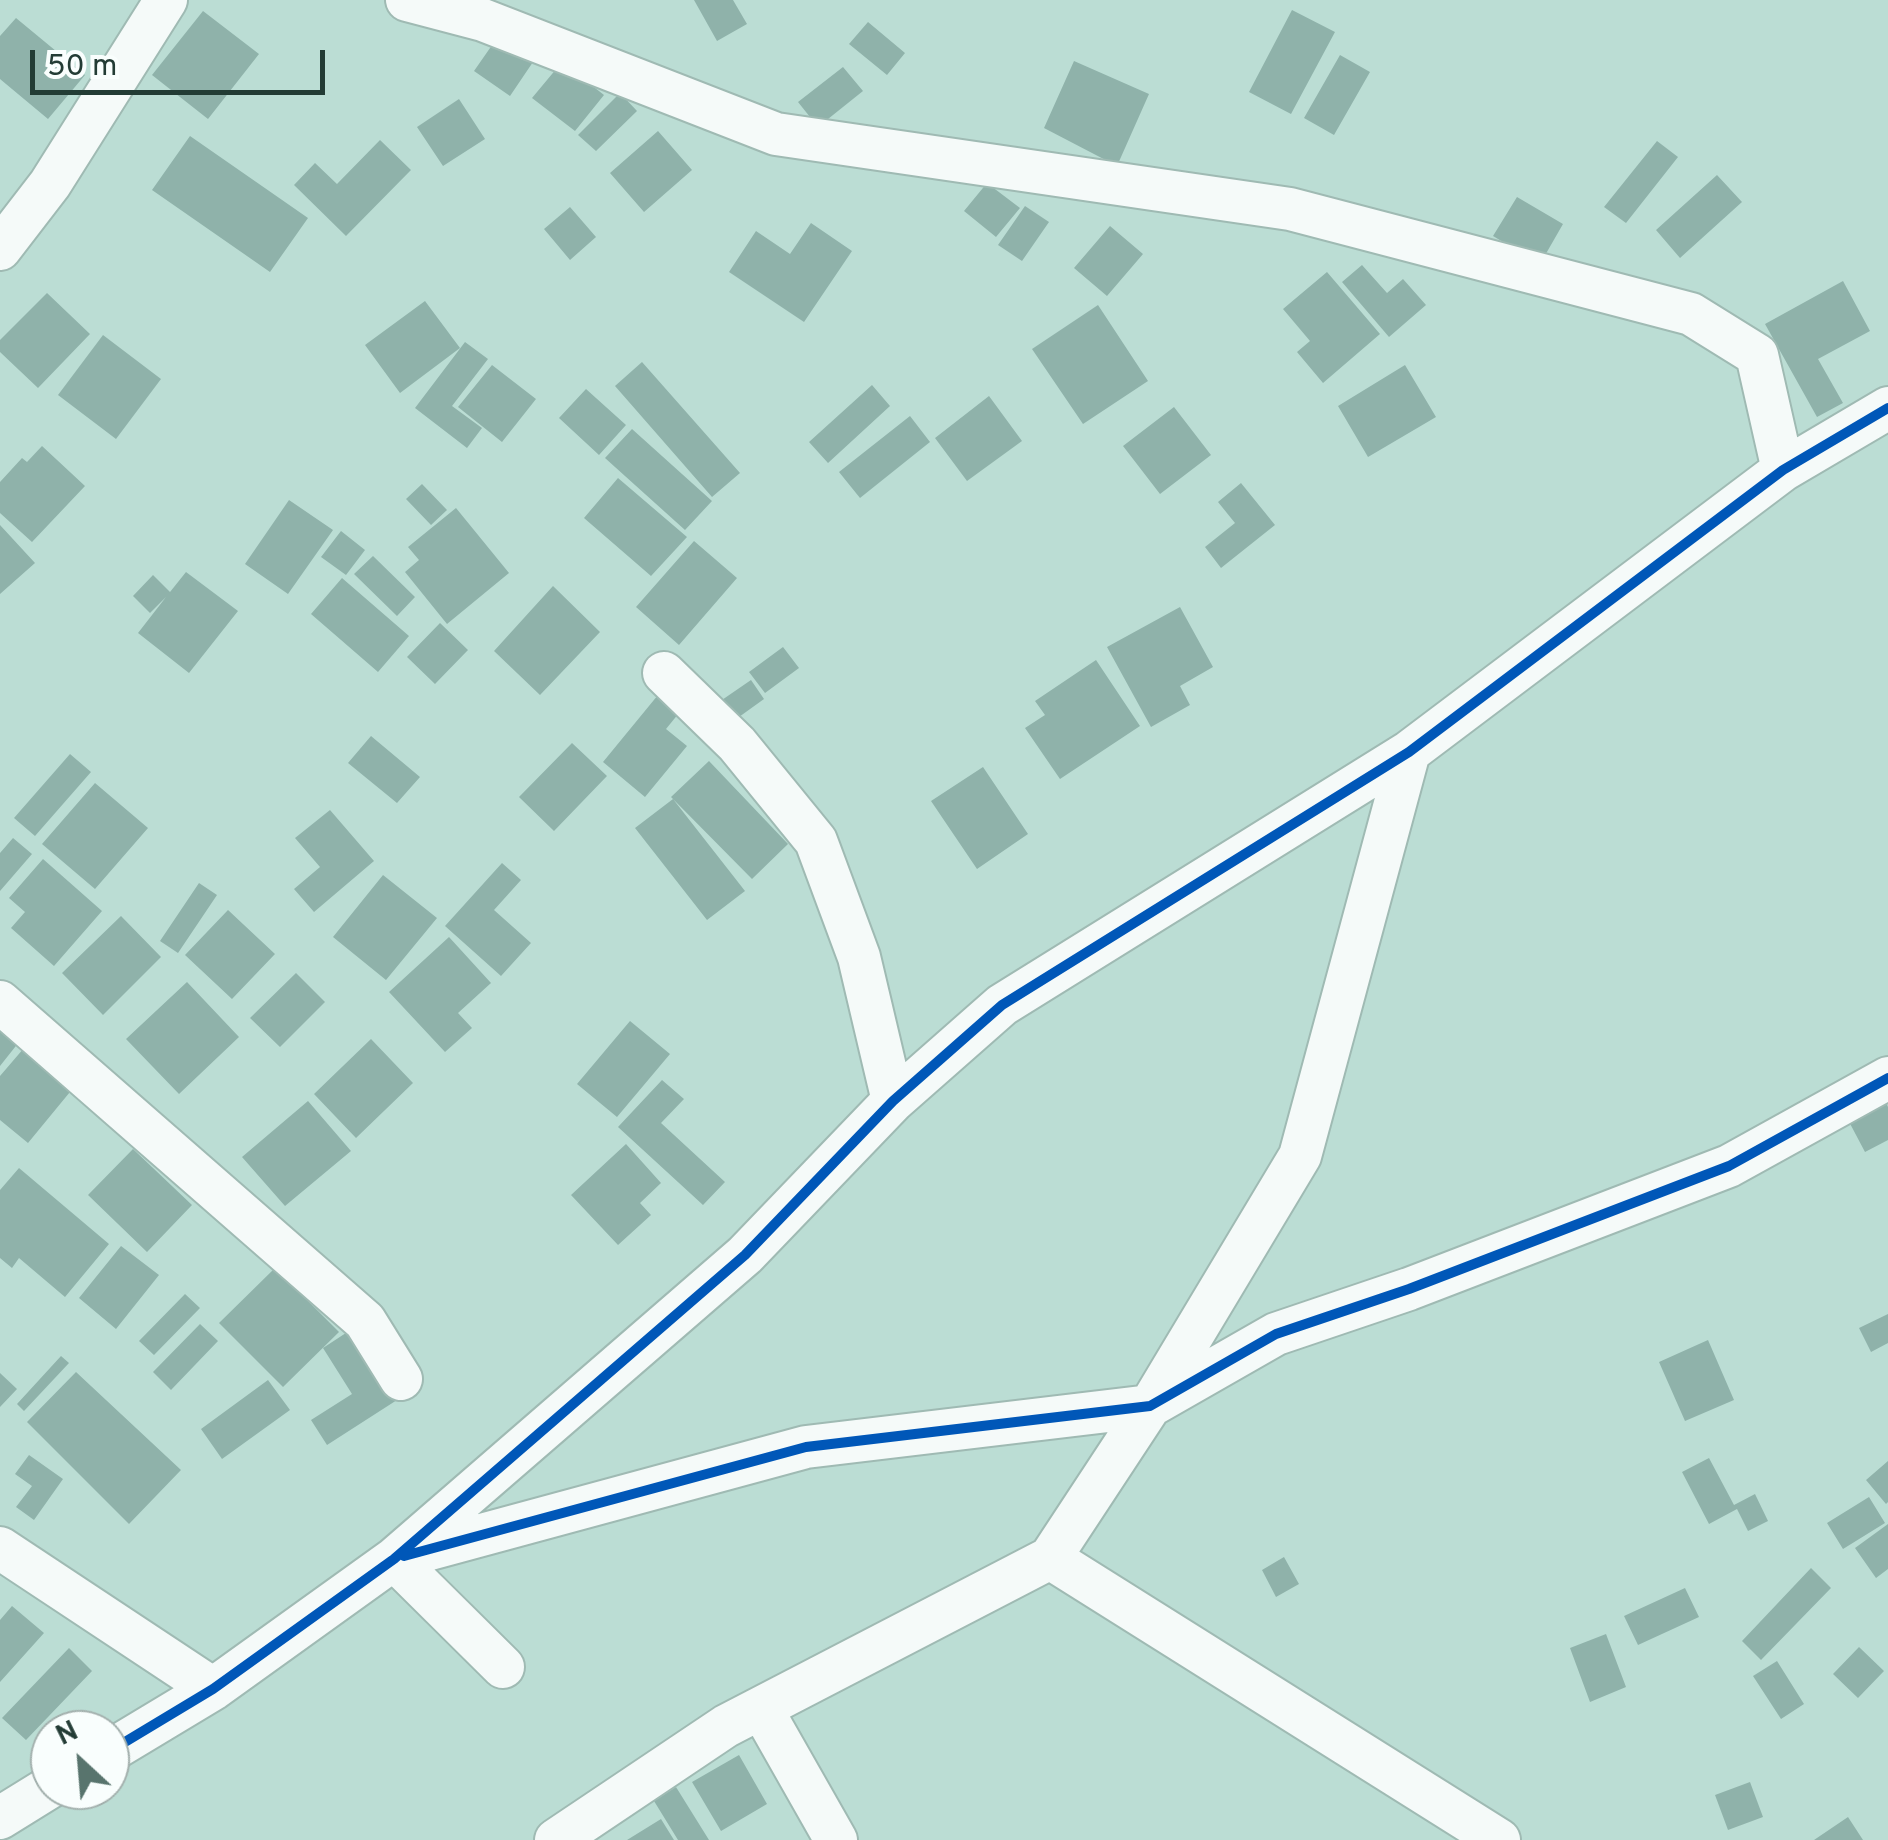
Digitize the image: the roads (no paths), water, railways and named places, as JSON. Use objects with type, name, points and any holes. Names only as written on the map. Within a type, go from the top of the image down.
[{"type":"street","points":[[0,249],[50,184],[166,0]]},
{"type":"street","points":[[408,0],[483,20],[776,134],[1290,209],[1691,314],[1758,355],[1783,470]]},
{"type":"street","points":[[130,1739],[213,1689],[394,1559],[745,1255],[893,1101],[1002,1006],[1408,752],[1783,470],[1888,408]]},
{"type":"street","points":[[664,674],[737,744],[816,841],[859,957],[893,1101]]},
{"type":"street","points":[[556,1840],[761,1708],[1050,1558],[1150,1406],[1300,1156],[1408,752]]},
{"type":"street","points":[[0,1002],[365,1321],[401,1379]]},
{"type":"street","points":[[394,1559],[806,1447],[1150,1406],[1276,1334],[1409,1289],[1729,1166],[1888,1078]]},
{"type":"street","points":[[0,1548],[213,1689]]},
{"type":"street","points":[[1050,1558],[1500,1840]]},
{"type":"street","points":[[394,1559],[503,1667]]},
{"type":"street","points":[[761,1708],[836,1840]]},
{"type":"street","points":[[0,1818],[30,1800]]}]
